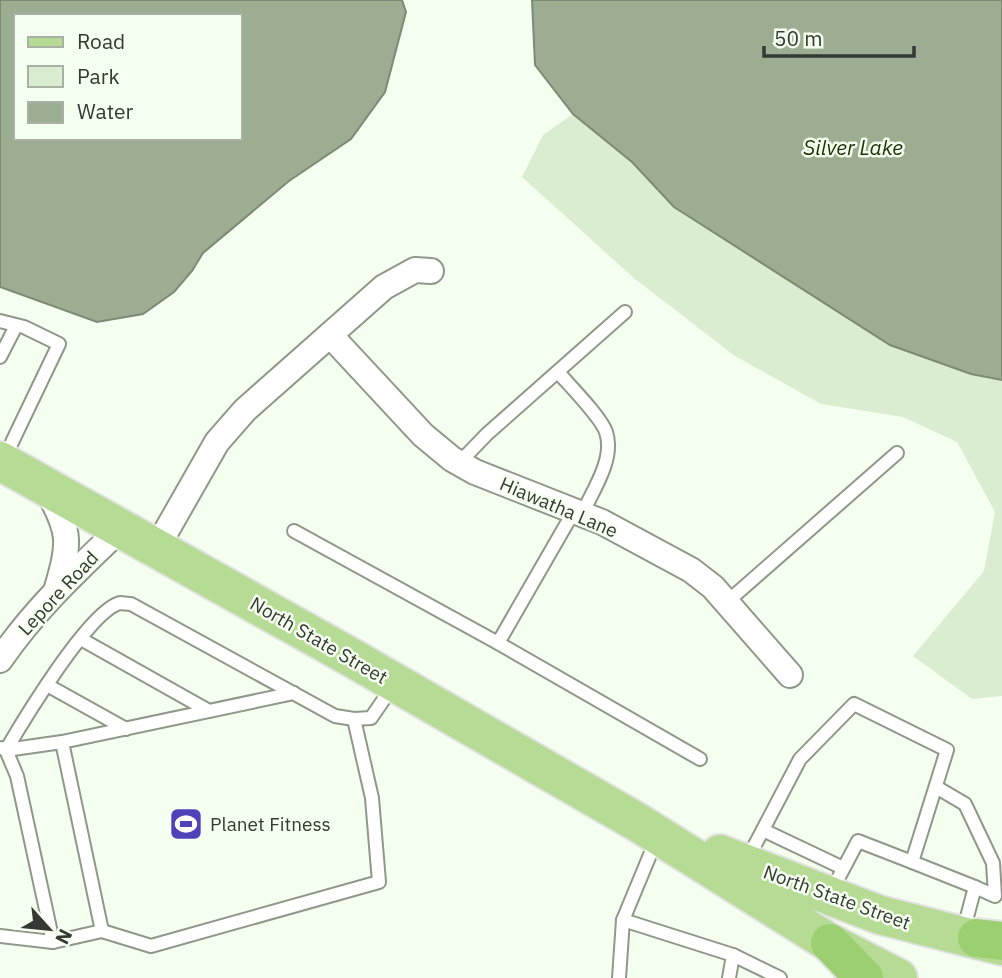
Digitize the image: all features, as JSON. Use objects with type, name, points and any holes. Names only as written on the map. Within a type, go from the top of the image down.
[{"type":"highway","points":[[831,943],[864,978]]},
{"type":"main road","name":"North State Street","points":[[1,461],[395,683],[647,829],[831,943],[898,978]]},
{"type":"main road","name":"North State Street","points":[[647,829],[745,864],[836,882],[880,915],[986,940]]},
{"type":"street","points":[[156,548],[217,442],[245,410],[384,287],[415,270],[431,271]]},
{"type":"street","name":"Hiawatha Lane","points":[[330,335],[423,435],[459,463],[475,472],[602,522],[691,570],[713,587],[790,675]]},
{"type":"street","points":[[46,486],[64,523],[66,540],[66,554],[56,591]]},
{"type":"street","name":"Lepore Road","points":[[0,660],[56,591],[120,529]]},
{"type":"lane","points":[[459,463],[487,434],[625,312]]},
{"type":"lane","points":[[0,321],[24,327],[59,344],[1,461]]},
{"type":"lane","points":[[0,357],[16,326]]},
{"type":"lane","points":[[498,643],[604,467],[608,443],[605,428],[558,372]]},
{"type":"lane","points":[[727,602],[897,453]]},
{"type":"lane","points":[[294,531],[700,758]]},
{"type":"lane","points":[[3,748],[81,639],[102,614],[120,603],[131,604],[335,716],[371,718],[395,683]]},
{"type":"lane","points":[[81,639],[209,711]]},
{"type":"lane","points":[[47,685],[126,729]]},
{"type":"lane","points":[[3,748],[62,742],[294,694]]},
{"type":"lane","points":[[745,864],[800,759],[854,704],[947,750],[912,862]]},
{"type":"lane","points":[[0,936],[53,942],[102,931],[151,946],[379,882],[372,798],[354,719]]},
{"type":"lane","points":[[62,742],[102,931]]},
{"type":"lane","points":[[3,748],[17,776],[53,942]]},
{"type":"lane","points":[[763,830],[836,882],[858,841],[995,896],[993,863],[965,804],[936,787]]},
{"type":"lane","points":[[619,978],[623,920],[647,829]]},
{"type":"lane","points":[[975,887],[986,940]]},
{"type":"lane","points":[[623,920],[733,955],[780,978]]},
{"type":"lane","points":[[729,978],[733,955]]},
{"type":"green space","points":[[573,114],[632,162],[674,207],[890,345],[971,374],[1002,380],[1002,696],[972,699],[913,656],[984,571],[995,512],[957,442],[903,417],[821,404],[735,356],[635,279],[522,177],[543,135]]},
{"type":"water","points":[[0,0],[402,0],[406,12],[385,92],[351,139],[289,181],[203,253],[174,292],[143,314],[97,322],[0,287]]},
{"type":"water","name":"Silver Lake","points":[[532,0],[1002,0],[1002,380],[971,374],[890,345],[674,207],[632,162],[573,114],[535,65]]},
{"type":"place","name":"Planet Fitness","points":[[186,824]]}]
